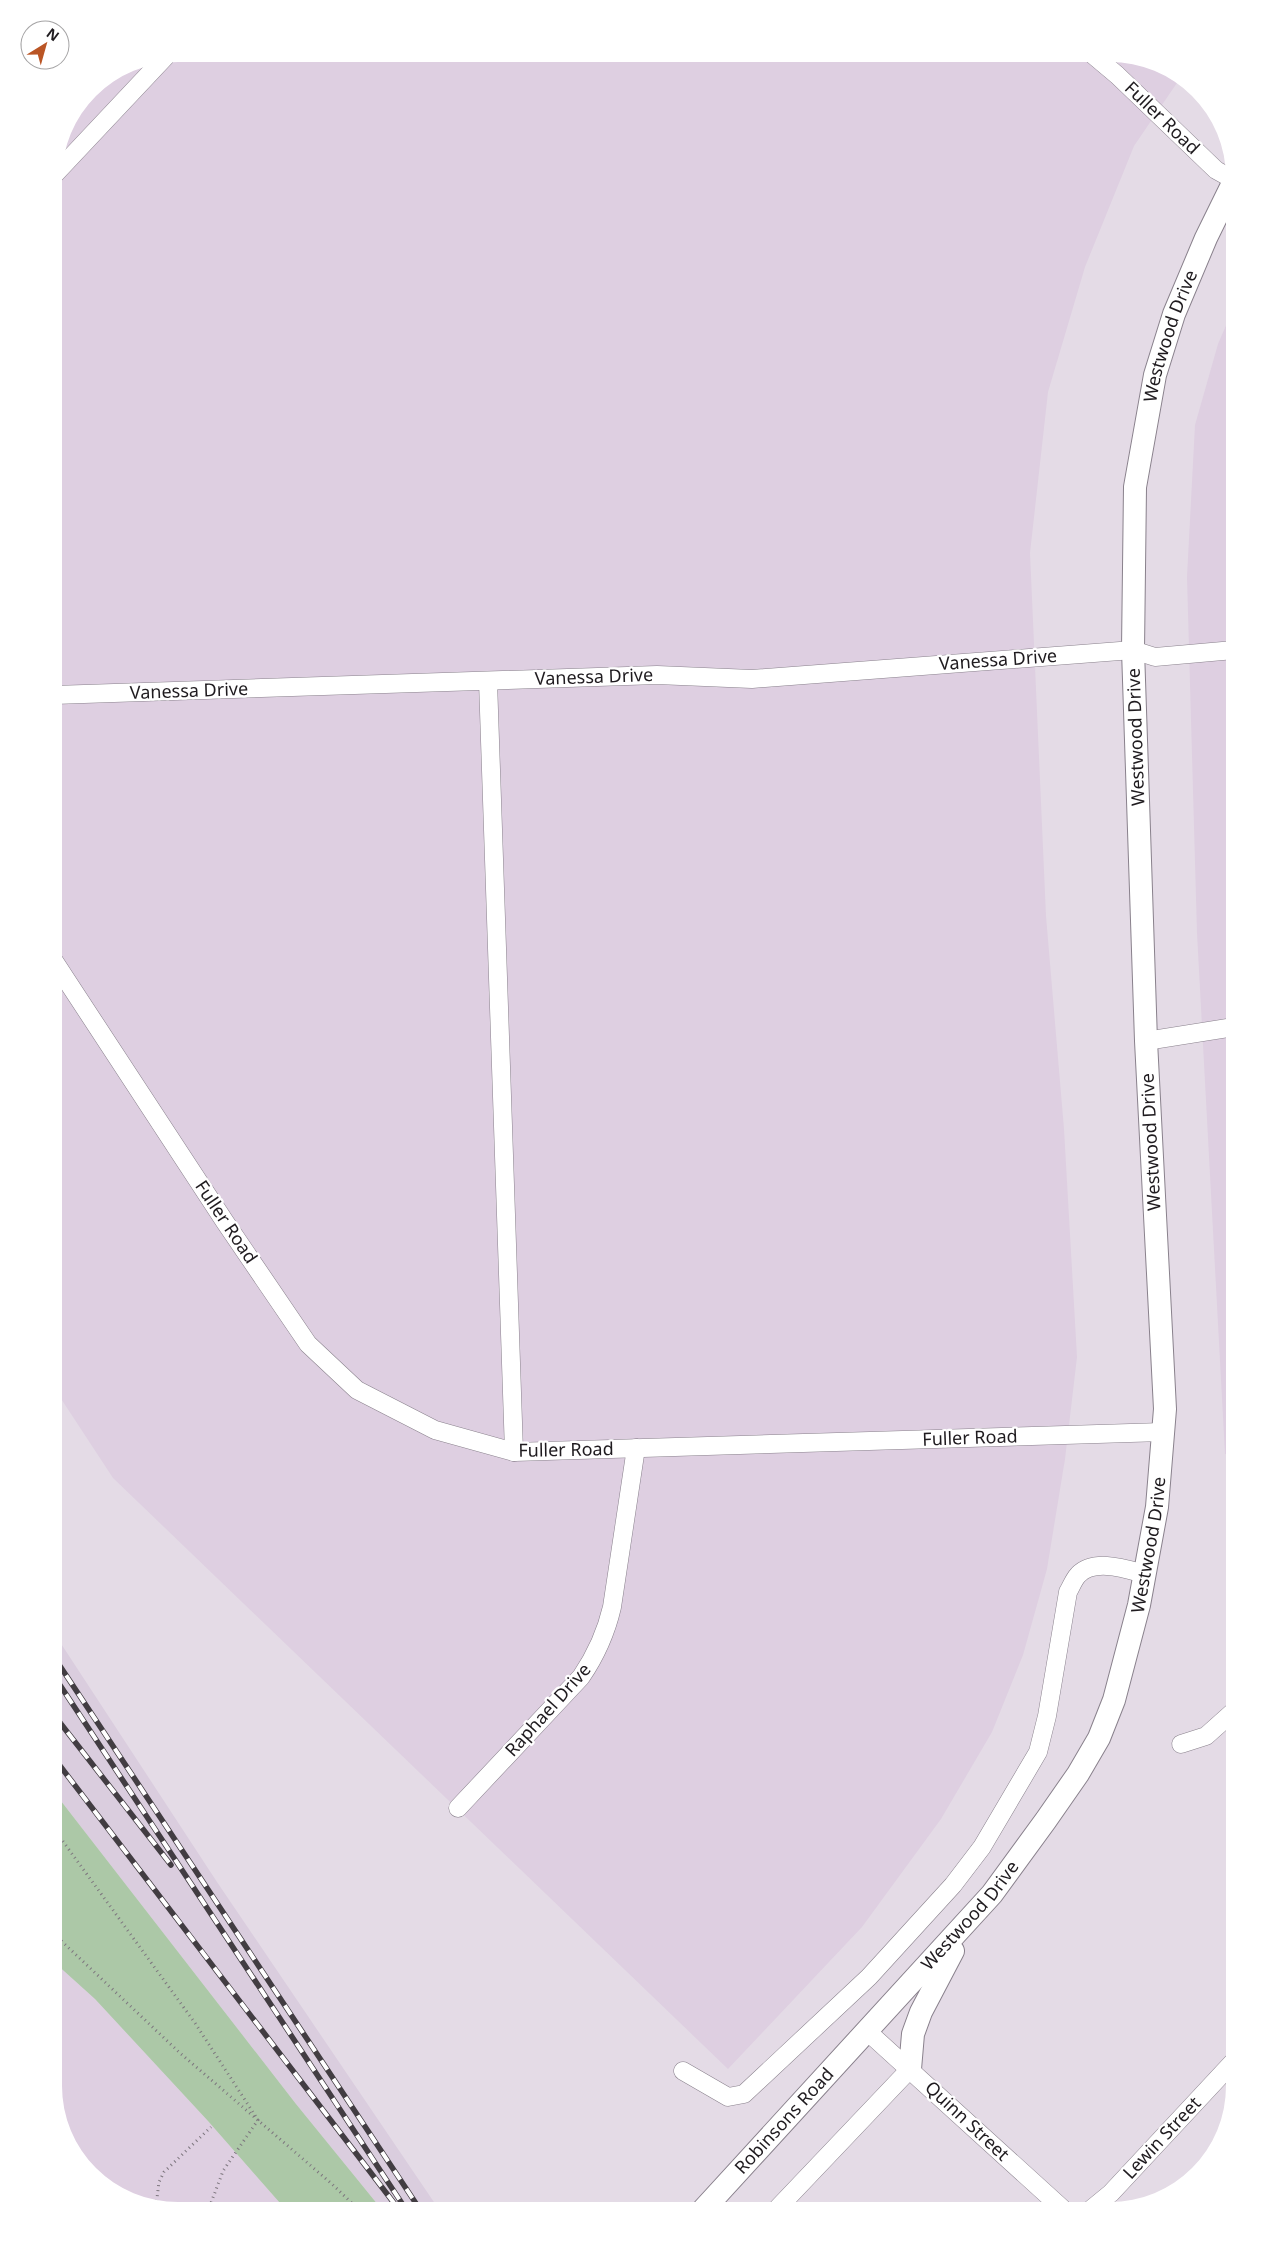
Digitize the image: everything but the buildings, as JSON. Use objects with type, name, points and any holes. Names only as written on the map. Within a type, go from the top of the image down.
[{"type":"main road","name":"Westwood Drive","points":[[868,2032],[992,1894],[1046,1820],[1099,1738],[1114,1700],[1139,1606],[1157,1507],[1165,1409],[1146,1042],[1133,650],[1134,487],[1155,375],[1174,314],[1206,238],[1226,197]]},
{"type":"main road","points":[[910,2069],[913,2034],[922,2012],[949,1959],[980,1908]]},
{"type":"main road","name":"Robinsons Road","points":[[710,2202],[868,2032]]},
{"type":"street","name":"Fuller Road","points":[[1103,63],[1216,170],[1226,175]]},
{"type":"street","points":[[64,165],[158,64]]},
{"type":"street","points":[[1133,650],[1155,657],[1226,651]]},
{"type":"street","name":"Vanessa Drive","points":[[63,695],[657,675],[752,680],[1133,650]]},
{"type":"street","points":[[488,681],[514,1452]]},
{"type":"street","name":"Fuller Road","points":[[63,974],[225,1222],[308,1344],[357,1390],[435,1430],[514,1452],[1164,1432]]},
{"type":"street","points":[[1146,1042],[1226,1028]]},
{"type":"street","name":"Raphael Drive","points":[[458,1808],[581,1678],[594,1659],[607,1629],[612,1607],[636,1448]]},
{"type":"street","points":[[683,2071],[728,2096],[744,2094],[875,1970],[953,1886],[982,1847],[1038,1752],[1047,1716],[1068,1592],[1077,1576],[1086,1568],[1111,1566],[1145,1574]]},
{"type":"street","points":[[1181,1744],[1206,1736],[1226,1718]]},
{"type":"street","name":"Quinn Street","points":[[868,2032],[1055,2202]]},
{"type":"street","points":[[784,2202],[910,2069]]},
{"type":"street","name":"Lewin Street","points":[[1104,2202],[1226,2070]]},
{"type":"street","name":"Lewin Street","points":[[1100,2202],[1111,2193]]},
{"type":"path","points":[[62,1840],[195,2024],[258,2120]]},
{"type":"path","points":[[62,1942],[180,2053],[351,2202]]},
{"type":"path","points":[[211,2202],[223,2171],[258,2120]]},
{"type":"path","points":[[157,2200],[159,2182],[164,2172],[211,2127]]},
{"type":"shaded area","points":[[179,62],[1117,63],[1147,69],[1161,74],[1176,84],[1134,146],[1085,267],[1048,392],[1030,553],[1046,916],[1064,1129],[1077,1357],[1065,1459],[1047,1569],[1023,1655],[992,1732],[941,1819],[862,1927],[728,2069],[113,1478],[62,1401],[63,171],[66,149],[71,134],[91,102],[114,82],[134,71],[164,63]]},
{"type":"shaded area","points":[[1226,326],[1226,1454],[1197,933],[1187,577],[1195,425],[1218,344]]},
{"type":"shaded area","points":[[62,1646],[217,1882],[434,2202],[376,2202],[296,2104],[62,1803]]},
{"type":"shaded area","points":[[62,1969],[95,1999],[208,2121],[279,2202],[171,2202],[156,2200],[127,2191],[102,2174],[91,2163],[74,2138],[63,2101]]},
{"type":"green space","points":[[62,1803],[296,2104],[376,2202],[279,2202],[208,2121],[95,1999],[62,1969]]},
{"type":"railway","points":[[62,1669],[415,2202]]},
{"type":"railway","points":[[62,1688],[401,2202]]},
{"type":"railway","points":[[62,1725],[171,1865]]},
{"type":"railway","points":[[62,1769],[393,2202]]}]
